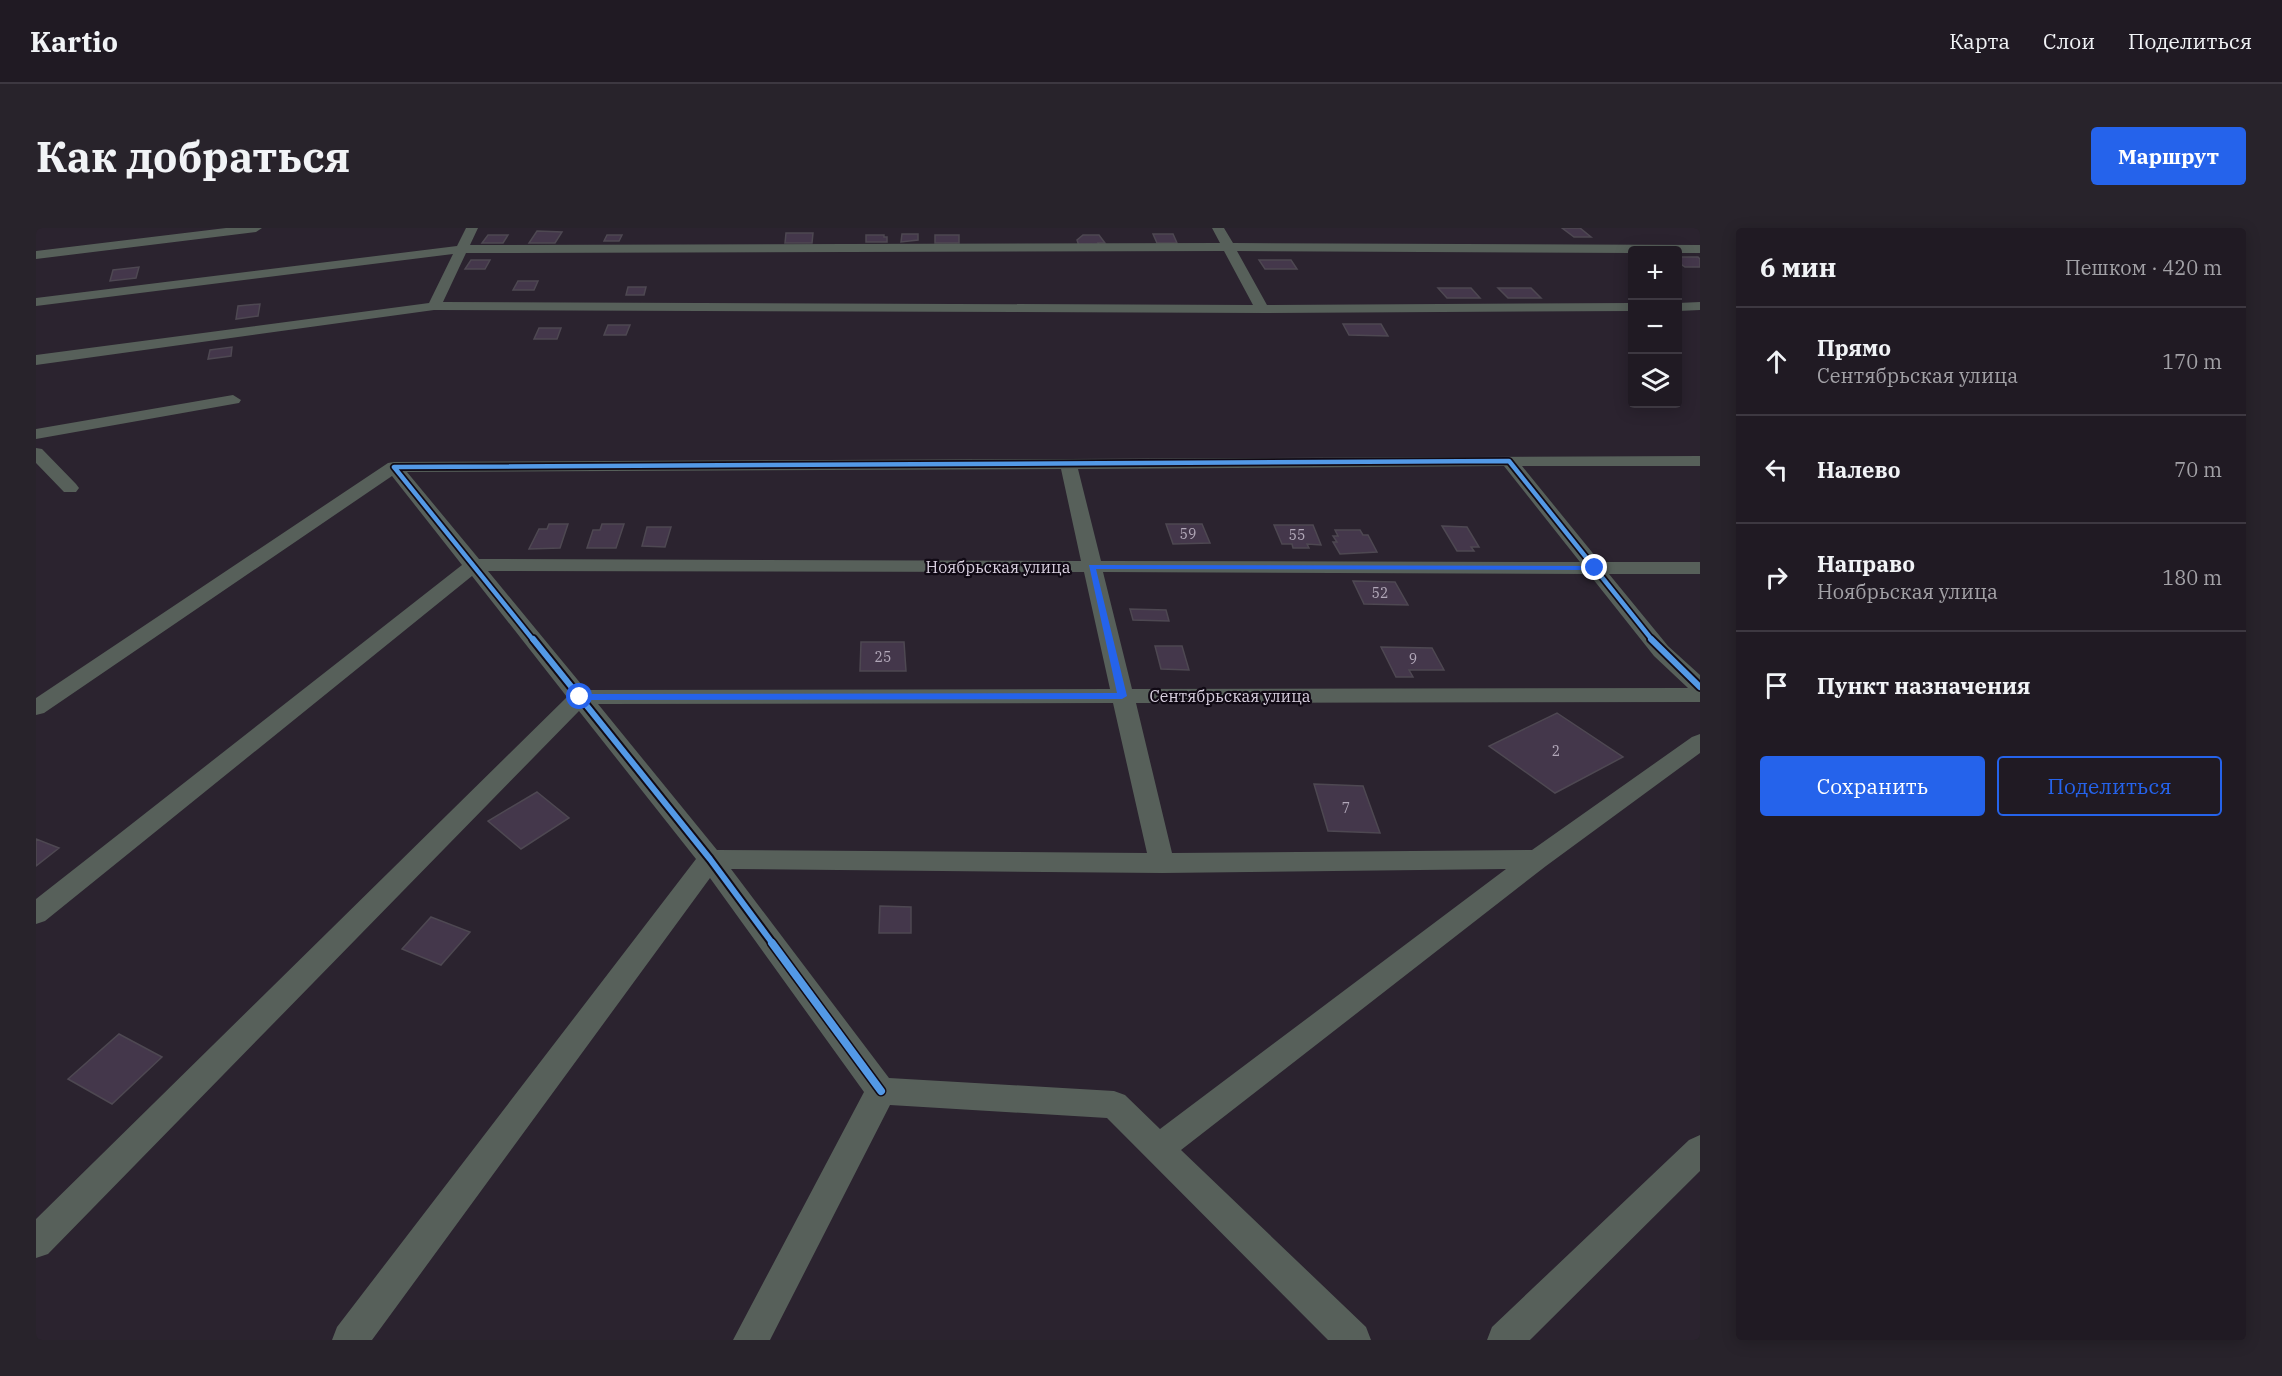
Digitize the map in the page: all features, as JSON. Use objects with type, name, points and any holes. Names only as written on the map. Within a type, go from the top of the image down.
[{"type":"street","points":[[36,255],[256,228]]},
{"type":"street","points":[[434,306],[472,228]]},
{"type":"street","points":[[1218,228],[1262,309]]},
{"type":"street","points":[[36,302],[462,249],[1229,247],[1700,249]]},
{"type":"street","points":[[36,360],[434,306],[1262,309],[1628,307]]},
{"type":"street","points":[[1682,307],[1700,306]]},
{"type":"street","points":[[36,434],[233,400]]},
{"type":"street","points":[[36,453],[70,488]]},
{"type":"street","points":[[1509,461],[1661,651],[1700,687]]},
{"type":"street","points":[[36,708],[394,467],[1700,461]]},
{"type":"street","points":[[1068,463],[1162,863]]},
{"type":"street","points":[[394,467],[710,859],[881,1091]]},
{"type":"street","points":[[36,914],[474,565]]},
{"type":"street","name":"Ноябрьская улица","points":[[474,565],[1700,568]]},
{"type":"street","name":"Сентябрьская улица","points":[[580,697],[1700,695]]},
{"type":"street","points":[[36,1242],[580,697]]},
{"type":"street","points":[[1159,1148],[1537,859],[1700,742]]},
{"type":"street","points":[[710,859],[1162,863],[1537,859]]},
{"type":"street","points":[[350,1340],[710,859]]},
{"type":"street","points":[[881,1091],[1114,1104],[1353,1340]]},
{"type":"street","points":[[750,1340],[881,1091]]},
{"type":"street","points":[[1505,1340],[1700,1150]]},
{"type":"building","points":[[1562,228],[1580,228],[1591,237],[1574,237]]},
{"type":"building","points":[[537,231],[562,232],[555,243],[529,243]]},
{"type":"building","points":[[786,233],[813,233],[812,243],[785,243]]},
{"type":"building","points":[[902,234],[918,234],[918,240],[901,242]]},
{"type":"building","points":[[1153,234],[1173,234],[1177,243],[1157,243]]},
{"type":"building","points":[[488,235],[508,235],[503,243],[482,243]]},
{"type":"building","points":[[607,235],[622,235],[619,241],[604,241]]},
{"type":"building","points":[[866,235],[884,235],[887,237],[887,242],[866,242]]},
{"type":"building","points":[[935,235],[959,235],[959,243],[935,243]]},
{"type":"building","points":[[1083,235],[1099,235],[1105,243],[1098,243],[1099,246],[1079,246],[1077,240]]},
{"type":"building","points":[[1682,257],[1700,259],[1700,267],[1682,265]]},
{"type":"building","points":[[471,260],[490,260],[485,269],[465,269]]},
{"type":"building","points":[[1259,260],[1291,260],[1297,269],[1265,269]]},
{"type":"building","points":[[139,267],[136,278],[110,281],[113,270]]},
{"type":"building","points":[[518,281],[538,281],[534,290],[513,290]]},
{"type":"building","points":[[628,287],[646,287],[644,295],[626,295]]},
{"type":"building","points":[[1438,288],[1471,288],[1480,298],[1447,298]]},
{"type":"building","points":[[1498,288],[1531,288],[1541,298],[1508,298]]},
{"type":"building","points":[[260,304],[258,316],[236,319],[238,306]]},
{"type":"building","points":[[1343,324],[1381,324],[1388,336],[1349,335]]},
{"type":"building","points":[[608,325],[630,325],[626,335],[604,335]]},
{"type":"building","points":[[539,328],[561,328],[557,339],[534,339]]},
{"type":"building","points":[[232,347],[231,356],[208,359],[210,350]]},
{"type":"building","points":[[549,524],[568,524],[560,548],[529,549],[539,529],[547,529]]},
{"type":"building","points":[[602,524],[624,524],[616,548],[587,548],[593,530],[600,530]]},
{"type":"building","points":[[1166,524],[1202,524],[1210,543],[1173,544]]},
{"type":"building","points":[[1274,525],[1313,525],[1321,545],[1307,544],[1309,548],[1293,548],[1292,544],[1282,544]]},
{"type":"building","points":[[1442,526],[1467,527],[1479,547],[1471,547],[1474,551],[1457,551]]},
{"type":"building","points":[[647,527],[671,527],[665,547],[642,546]]},
{"type":"building","points":[[1335,530],[1360,530],[1363,535],[1368,535],[1377,552],[1340,554],[1333,542],[1337,542],[1333,536],[1338,536]]},
{"type":"building","points":[[1353,581],[1395,582],[1408,605],[1364,604]]},
{"type":"building","points":[[1130,609],[1166,610],[1169,621],[1133,620]]},
{"type":"building","points":[[861,642],[904,642],[906,671],[860,671]]},
{"type":"building","points":[[1155,646],[1182,646],[1189,670],[1161,669]]},
{"type":"building","points":[[1381,647],[1432,648],[1444,670],[1409,670],[1413,677],[1396,677]]},
{"type":"building","points":[[1557,713],[1623,757],[1555,793],[1489,746]]},
{"type":"building","points":[[1314,784],[1363,786],[1380,833],[1328,831]]},
{"type":"building","points":[[537,792],[569,818],[521,849],[488,821]]},
{"type":"building","points":[[36,839],[59,848],[36,866]]},
{"type":"building","points":[[880,906],[911,907],[911,933],[879,933]]},
{"type":"building","points":[[431,917],[470,932],[441,965],[402,949]]},
{"type":"building","points":[[119,1034],[162,1057],[112,1104],[68,1079]]},
{"type":"cycle path","points":[[881,1091],[710,859],[394,467],[1509,461],[1661,651],[1700,687]]},
{"type":"route","points":[[580,697],[1122,696],[1092,567],[1595,568]]}]
